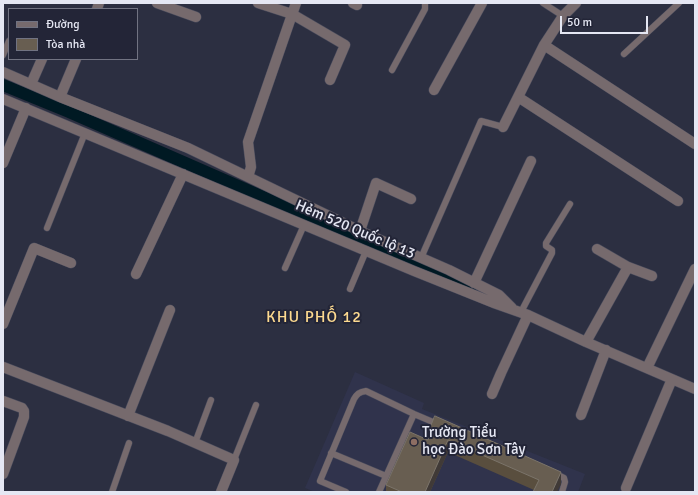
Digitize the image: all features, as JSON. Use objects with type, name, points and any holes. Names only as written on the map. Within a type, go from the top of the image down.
[{"type":"street","points":[[157,3],[196,17]]},
{"type":"street","points":[[258,3],[292,14],[345,45],[330,80]]},
{"type":"street","points":[[248,177],[251,167],[248,142],[296,3]]},
{"type":"street","points":[[434,90],[482,3]]},
{"type":"street","points":[[504,127],[544,45],[563,16],[576,3]]},
{"type":"street","points":[[544,45],[695,144]]},
{"type":"street","points":[[31,84],[42,60]]},
{"type":"street","points":[[60,97],[76,60]]},
{"type":"street","points":[[3,72],[60,97],[188,148],[360,231],[499,295],[521,312],[501,373],[492,394]]},
{"type":"street","points":[[518,97],[678,201]]},
{"type":"street","name":"Hẻm 520 Quốc lộ 13","points":[[3,98],[304,225],[494,303],[521,312],[695,389]]},
{"type":"street","points":[[3,163],[26,108]]},
{"type":"street","points":[[474,283],[531,161]]},
{"type":"street","points":[[136,274],[183,174]]},
{"type":"street","points":[[360,231],[376,183],[411,199]]},
{"type":"street","points":[[3,324],[34,248],[71,263]]},
{"type":"street","points":[[597,250],[628,267],[652,276]]},
{"type":"street","points":[[586,342],[628,267]]},
{"type":"street","points":[[647,368],[695,269]]},
{"type":"street","points":[[128,416],[170,310]]},
{"type":"street","points":[[581,415],[606,350]]},
{"type":"street","points":[[3,367],[128,416],[234,460],[221,492]]},
{"type":"street","points":[[626,488],[672,379]]},
{"type":"street","points":[[3,401],[22,408],[25,414],[3,474]]},
{"type":"lane","points":[[392,70],[425,10],[425,3]]},
{"type":"lane","points":[[543,3],[563,16]]},
{"type":"lane","points":[[624,54],[679,3]]},
{"type":"lane","points":[[3,55],[8,43]]},
{"type":"lane","points":[[421,258],[481,120],[504,127]]},
{"type":"lane","points":[[47,228],[85,133]]},
{"type":"lane","points":[[521,312],[552,253],[552,250],[546,246],[546,243],[570,204]]},
{"type":"lane","points":[[285,268],[304,225]]},
{"type":"lane","points":[[350,289],[366,250]]},
{"type":"lane","points":[[346,492],[320,481],[354,399],[360,391],[366,391],[443,426]]},
{"type":"lane","points":[[195,443],[211,400]]},
{"type":"lane","points":[[234,460],[256,405]]},
{"type":"lane","points":[[379,492],[414,414]]},
{"type":"lane","points":[[112,492],[129,443]]},
{"type":"lane","points":[[331,453],[386,476]]},
{"type":"lane","points":[[550,472],[564,478],[565,482],[562,492]]},
{"type":"shaded area","name":"Trường Tiểu học Đào Sơn Tây","points":[[355,372],[424,403],[422,409],[585,474],[578,492],[315,492],[305,488]]},
{"type":"building","points":[[435,416],[561,472],[552,492],[533,492],[539,480],[448,440],[425,492],[402,492],[386,485],[410,432],[428,440],[431,432],[429,431]]},
{"type":"waterway","points":[[3,85],[69,112],[357,238],[474,287]]},
{"type":"place","name":"Trường Tiểu học Đào Sơn Tây","points":[[414,442]]},
{"type":"district","name":"KHU PHỐ 12","points":[[314,318]]}]
